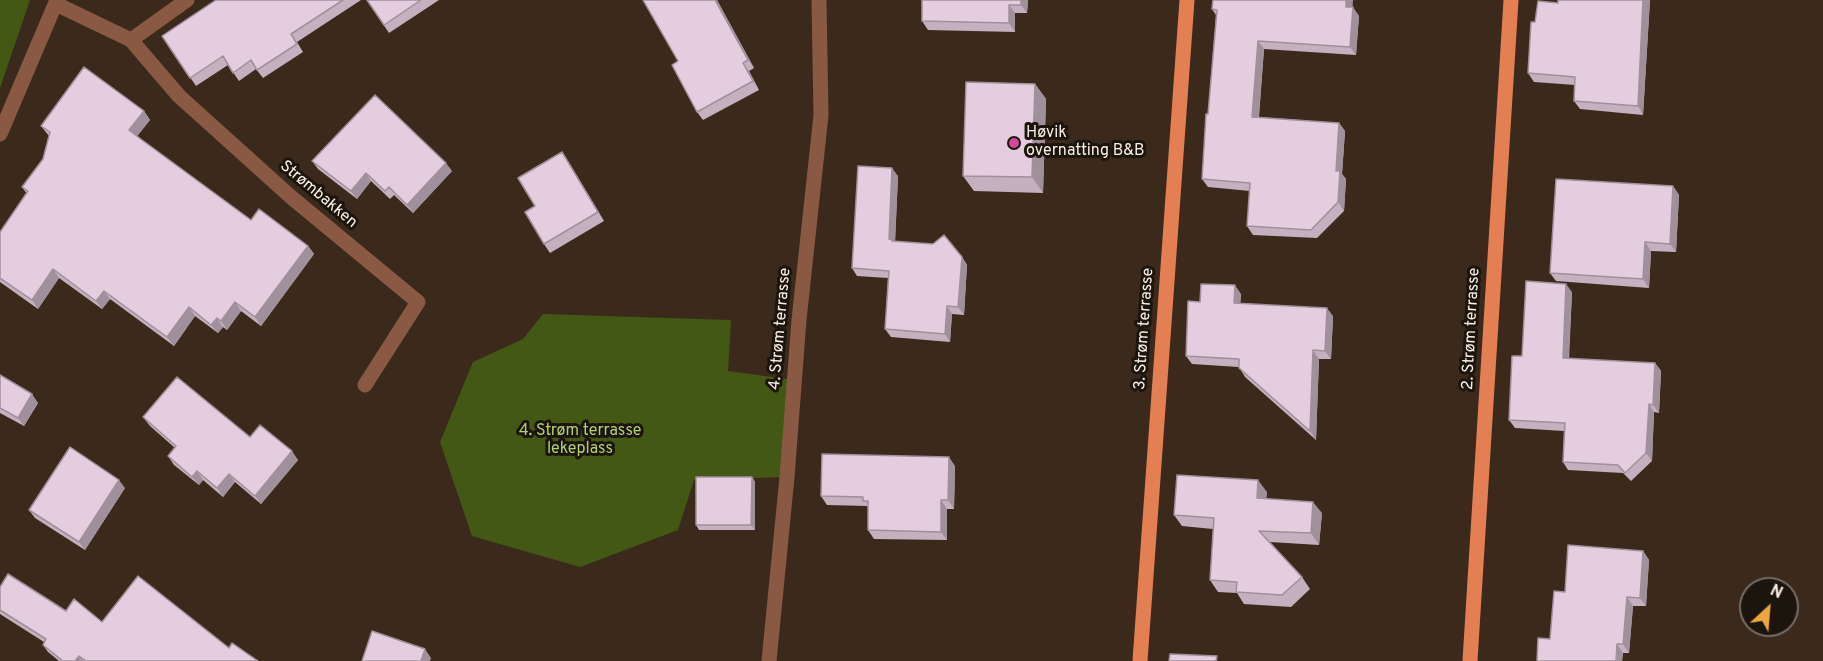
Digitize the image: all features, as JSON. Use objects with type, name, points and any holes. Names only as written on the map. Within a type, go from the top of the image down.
[{"type":"main road","name":"3. Strøm terrasse","points":[[1140,661],[1187,0]]},
{"type":"main road","name":"2. Strøm terrasse","points":[[1470,661],[1511,0]]},
{"type":"street","points":[[131,40],[187,0]]},
{"type":"street","name":"4. Strøm terrasse","points":[[769,661],[787,477],[799,320],[820,115],[819,0]]},
{"type":"street","points":[[0,134],[56,2]]},
{"type":"street","name":"Strømbakken","points":[[56,2],[131,40],[179,96],[291,197],[417,302],[365,385]]},
{"type":"green space","points":[[0,0],[30,0],[0,88]]},
{"type":"green space","name":"4. Strøm terrasse lekeplass","points":[[543,314],[731,320],[728,371],[794,380],[787,477],[694,480],[678,530],[580,567],[472,536],[440,442],[473,362],[523,339]]},
{"type":"building","points":[[216,0],[343,0],[291,34],[297,44],[257,70],[251,60],[233,73],[223,56],[190,78],[162,36]]},
{"type":"building","points":[[367,0],[421,0],[384,25]]},
{"type":"building","points":[[643,0],[715,0],[748,60],[743,63],[753,81],[697,112],[672,65],[678,61]]},
{"type":"building","points":[[922,0],[1021,0],[1021,5],[1009,5],[1009,23],[922,21]]},
{"type":"building","points":[[1213,0],[1346,0],[1346,7],[1353,7],[1350,47],[1258,41],[1252,117],[1339,123],[1336,171],[1340,171],[1338,202],[1311,230],[1247,226],[1250,183],[1202,179],[1217,10],[1212,9]]},
{"type":"building","points":[[1558,0],[1643,0],[1638,106],[1574,101],[1575,77],[1528,73],[1531,22],[1535,22],[1538,1],[1558,3]]},
{"type":"building","points":[[84,67],[144,111],[129,130],[251,220],[259,209],[308,246],[255,317],[235,302],[221,321],[217,318],[211,325],[189,307],[167,337],[104,291],[96,301],[53,269],[32,300],[0,278],[0,232],[28,191],[22,187],[43,159],[50,132],[41,126]]},
{"type":"building","points":[[966,82],[1035,84],[1032,177],[963,176]]},
{"type":"building","points":[[375,95],[446,163],[407,205],[389,187],[385,191],[366,173],[351,191],[312,161]]},
{"type":"building","points":[[562,152],[598,212],[544,244],[525,212],[535,206],[518,178]]},
{"type":"building","points":[[858,166],[892,168],[889,239],[933,244],[944,235],[962,257],[958,307],[947,306],[945,334],[885,329],[889,271],[852,268]]},
{"type":"building","points":[[1556,179],[1673,186],[1670,244],[1645,242],[1643,279],[1550,273]]},
{"type":"building","points":[[1526,281],[1566,284],[1563,358],[1655,363],[1653,405],[1649,404],[1646,453],[1625,473],[1618,465],[1563,462],[1565,423],[1509,420],[1512,356],[1522,356]]},
{"type":"building","points":[[1201,284],[1235,285],[1234,303],[1327,308],[1325,351],[1313,350],[1310,431],[1239,368],[1239,359],[1186,356],[1188,301],[1200,302]]},
{"type":"building","points":[[0,375],[32,394],[18,418],[0,408]]},
{"type":"building","points":[[177,377],[250,437],[260,425],[292,451],[255,496],[229,474],[217,488],[197,471],[192,477],[168,456],[176,446],[143,417]]},
{"type":"building","points":[[70,447],[119,480],[79,542],[29,510]]},
{"type":"building","points":[[822,454],[949,457],[948,500],[941,500],[941,532],[868,530],[868,501],[863,501],[863,497],[821,496]]},
{"type":"building","points":[[1177,475],[1258,480],[1257,498],[1313,502],[1311,533],[1259,531],[1302,577],[1282,595],[1236,592],[1237,582],[1210,580],[1214,518],[1174,515]]},
{"type":"building","points":[[696,477],[752,477],[751,525],[696,525]]},
{"type":"building","points":[[1568,545],[1643,551],[1640,598],[1627,597],[1623,644],[1617,644],[1616,661],[1537,661],[1538,638],[1550,639],[1554,591],[1565,592]]},
{"type":"building","points":[[8,574],[66,611],[74,599],[102,622],[138,576],[229,648],[232,643],[258,661],[86,661],[79,656],[75,661],[63,661],[43,645],[46,639],[0,610],[0,587]]},
{"type":"building","points":[[372,631],[425,649],[421,661],[362,661]]},
{"type":"building","points":[[1170,654],[1217,656],[1216,661],[1169,661]]},
{"type":"place","name":"Høvik overnatting B&B","points":[[1014,143]]}]
